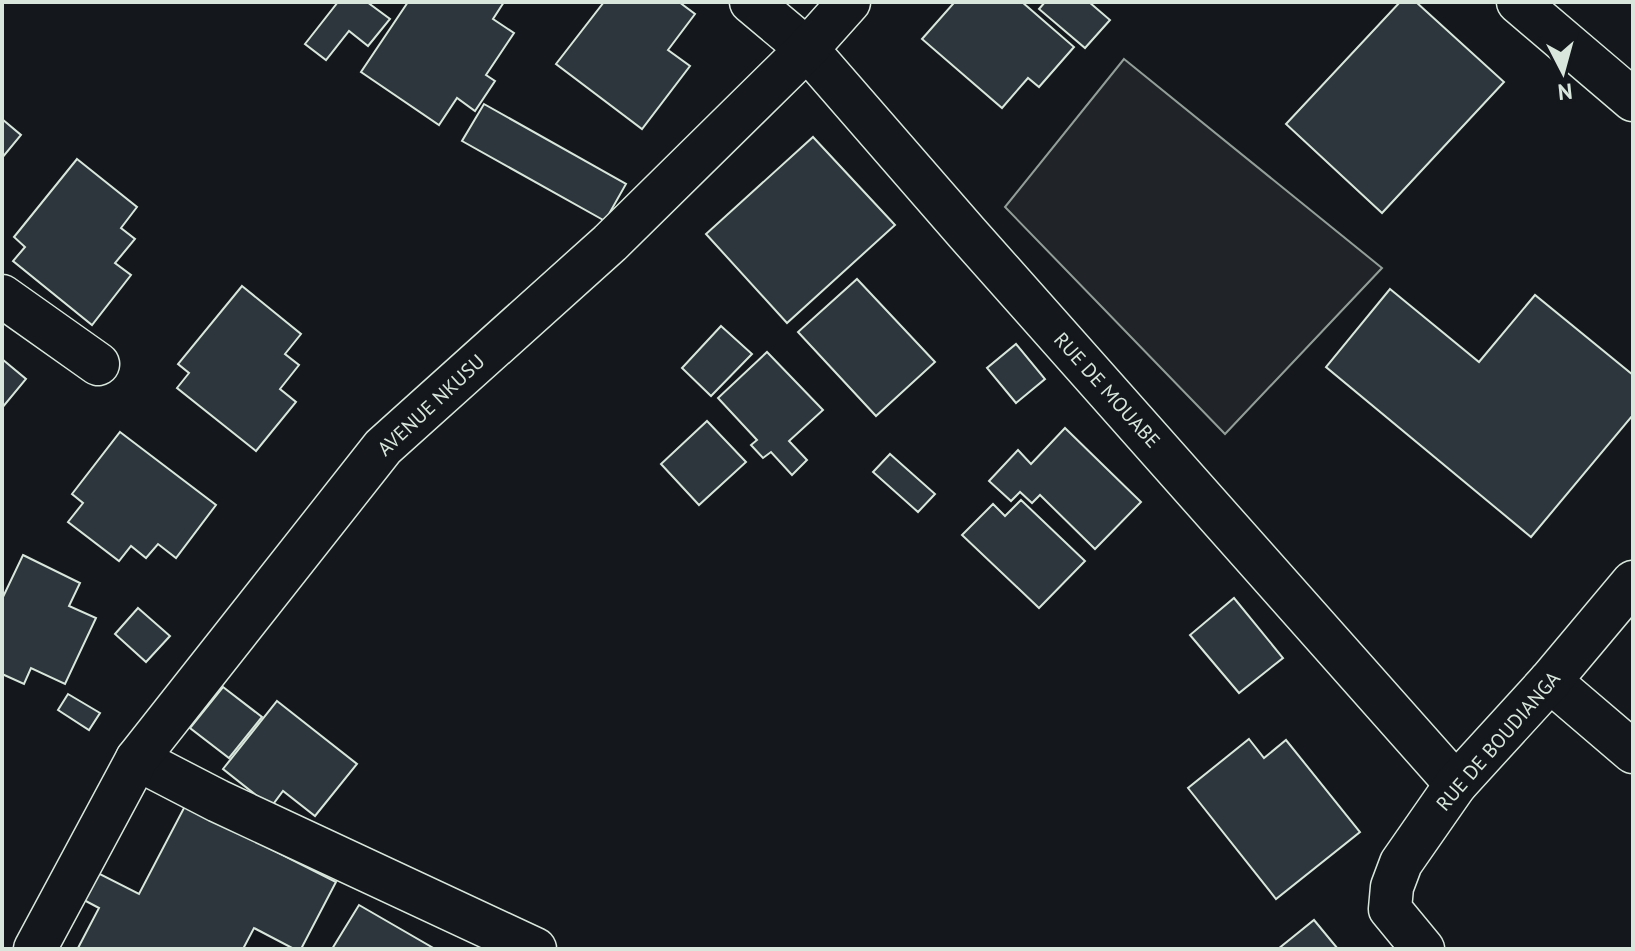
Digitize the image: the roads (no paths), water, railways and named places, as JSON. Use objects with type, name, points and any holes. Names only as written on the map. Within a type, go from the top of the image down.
[{"type":"street","name":"RUE DE MOUABE","points":[[751,2],[807,49],[1456,784]]},
{"type":"street","name":"AVENUE NKUSU","points":[[35,949],[137,759],[383,447],[610,243],[807,49],[849,2]]},
{"type":"street","points":[[1518,2],[1633,100]]},
{"type":"street","points":[[2,296],[98,364]]},
{"type":"street","name":"RUE DE BOUDIANGA","points":[[1423,949],[1390,909],[1392,887],[1401,863],[1456,784],[1550,681],[1633,582]]},
{"type":"street","points":[[1550,681],[1633,752]]},
{"type":"street","points":[[137,759],[218,801],[535,949]]}]
